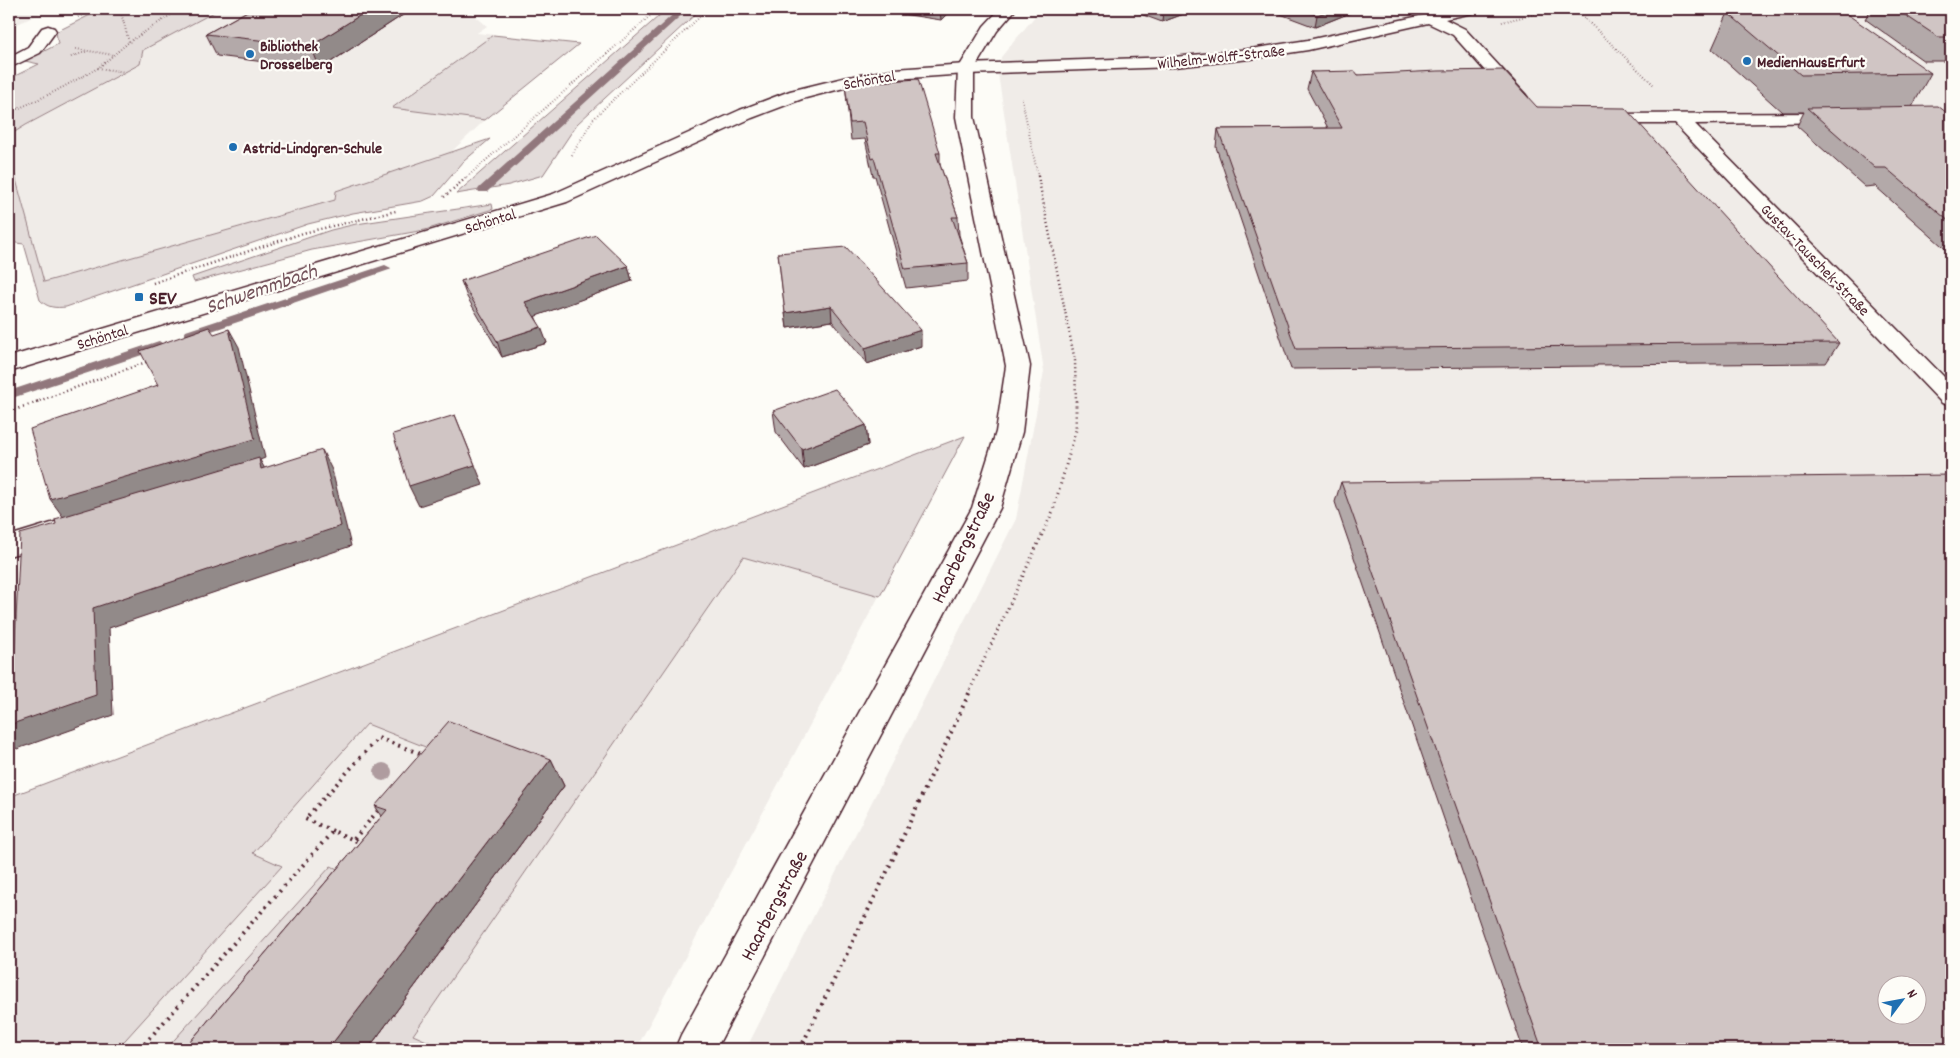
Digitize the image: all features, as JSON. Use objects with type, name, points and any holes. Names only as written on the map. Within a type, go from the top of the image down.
[{"type":"street","name":"Haarbergstraße","points":[[695,1049],[986,508],[1009,432],[1018,366],[965,117],[966,69],[990,29],[1008,9]]},
{"type":"street","name":"Wilhelm-Wolff-Straße","points":[[966,69],[1174,62],[1250,54],[1308,46],[1472,9]]},
{"type":"street","points":[[1432,19],[1459,32],[1531,112]]},
{"type":"street","points":[[9,62],[34,50],[48,31]]},
{"type":"street","name":"Schöntal","points":[[9,366],[560,198],[746,114],[796,95],[843,83],[895,74],[966,69]]},
{"type":"street","points":[[1585,119],[1857,118]]},
{"type":"street","name":"Gustav-Tauschek-Straße","points":[[1681,120],[1951,398]]},
{"type":"street","points":[[9,546],[83,524]]},
{"type":"path","points":[[120,9],[129,42]]},
{"type":"path","points":[[9,113],[54,92],[98,68],[129,42],[180,9]]},
{"type":"path","points":[[438,203],[658,9]]},
{"type":"path","points":[[572,156],[593,119],[708,9]]},
{"type":"path","points":[[1574,9],[1653,86],[1663,86]]},
{"type":"path","points":[[98,68],[125,72]]},
{"type":"path","points":[[370,847],[305,820],[378,738],[425,755],[418,763]]},
{"type":"path","points":[[354,839],[386,801]]},
{"type":"path","points":[[140,1049],[333,831]]},
{"type":"shaded area","points":[[9,9],[50,9],[9,28]]},
{"type":"shaded area","points":[[102,9],[220,9],[143,50],[140,64],[26,125],[13,133],[9,140],[9,79],[39,64],[25,61],[58,44],[56,32]]},
{"type":"shaded area","name":"Astrid-Lindgren-Schule","points":[[220,9],[467,9],[487,26],[477,33],[579,44],[485,120],[449,154],[336,191],[335,200],[43,282],[9,154],[9,140],[12,133],[140,64],[143,50]]},
{"type":"shaded area","points":[[667,9],[701,9],[577,124],[543,175],[509,185],[456,194]]},
{"type":"shaded area","points":[[1041,9],[1951,9],[1951,1049],[746,1049],[1016,519],[1044,371],[998,74],[1001,57]]},
{"type":"shaded area","points":[[493,35],[579,44],[485,120],[392,108]]},
{"type":"shaded area","points":[[490,139],[464,161],[434,196],[423,201],[353,213],[308,224],[66,307],[52,307],[40,300],[24,244],[9,242],[9,154],[44,282],[335,200],[336,191]]},
{"type":"shaded area","points":[[492,204],[493,209],[425,230],[312,250],[194,282],[192,277],[331,230],[356,224]]},
{"type":"shaded area","points":[[965,436],[636,1049],[9,1049],[9,797]]},
{"type":"shaded area","points":[[965,436],[880,596],[743,557],[413,1035],[445,1049],[368,1049],[563,787],[456,759],[367,724],[253,853],[282,866],[117,1049],[9,1049],[9,797]]},
{"type":"shaded area","points":[[331,866],[368,883],[231,1049],[166,1049]]},
{"type":"building","points":[[251,9],[370,9],[311,46],[206,34]]},
{"type":"building","points":[[923,9],[943,9],[940,11]]},
{"type":"building","points":[[1299,9],[1334,9],[1317,15]]},
{"type":"building","points":[[1896,9],[1951,9],[1951,37],[1938,37]]},
{"type":"building","points":[[1844,12],[1931,73],[1801,75],[1728,13]]},
{"type":"building","points":[[1503,70],[1537,107],[1625,108],[1839,343],[1296,349],[1218,129],[1342,128],[1311,72],[1355,71],[1358,75]]},
{"type":"building","points":[[918,79],[940,153],[936,153],[958,217],[952,217],[968,263],[905,269],[874,158],[872,159],[863,122],[850,123],[845,84]]},
{"type":"building","points":[[1938,106],[1951,116],[1951,223],[1886,168],[1875,168],[1807,108]]},
{"type":"building","points":[[596,235],[628,266],[525,302],[541,327],[497,341],[461,281]]},
{"type":"building","points":[[846,247],[921,330],[865,348],[831,306],[785,313],[778,253]]},
{"type":"building","points":[[209,327],[214,334],[229,329],[255,439],[50,499],[30,429],[158,385],[140,351]]},
{"type":"building","points":[[835,389],[866,425],[802,449],[773,411]]},
{"type":"building","points":[[455,415],[475,465],[409,486],[393,434]]},
{"type":"building","points":[[322,450],[341,526],[93,608],[96,695],[9,725],[9,663],[14,661],[20,534],[56,524],[55,519],[259,458],[261,469]]},
{"type":"building","points":[[1951,475],[1951,1049],[1542,1049],[1341,482]]},
{"type":"building","points":[[449,721],[551,759],[328,1049],[184,1049],[387,810],[375,806]]},
{"type":"waterway","name":"Schwemmbach","points":[[483,190],[684,9]]},
{"type":"waterway","name":"Schwemmbach","points":[[190,334],[385,268]]},
{"type":"waterway","name":"Schwemmbach","points":[[9,395],[159,345]]},
{"type":"place","name":"Bibliothek Drosselberg","points":[[250,54]]},
{"type":"place","name":"MedienHausErfurt","points":[[1747,61]]},
{"type":"place","name":"Astrid-Lindgren-Schule","points":[[233,147]]},
{"type":"place","name":"SEV","points":[[139,297]]}]
